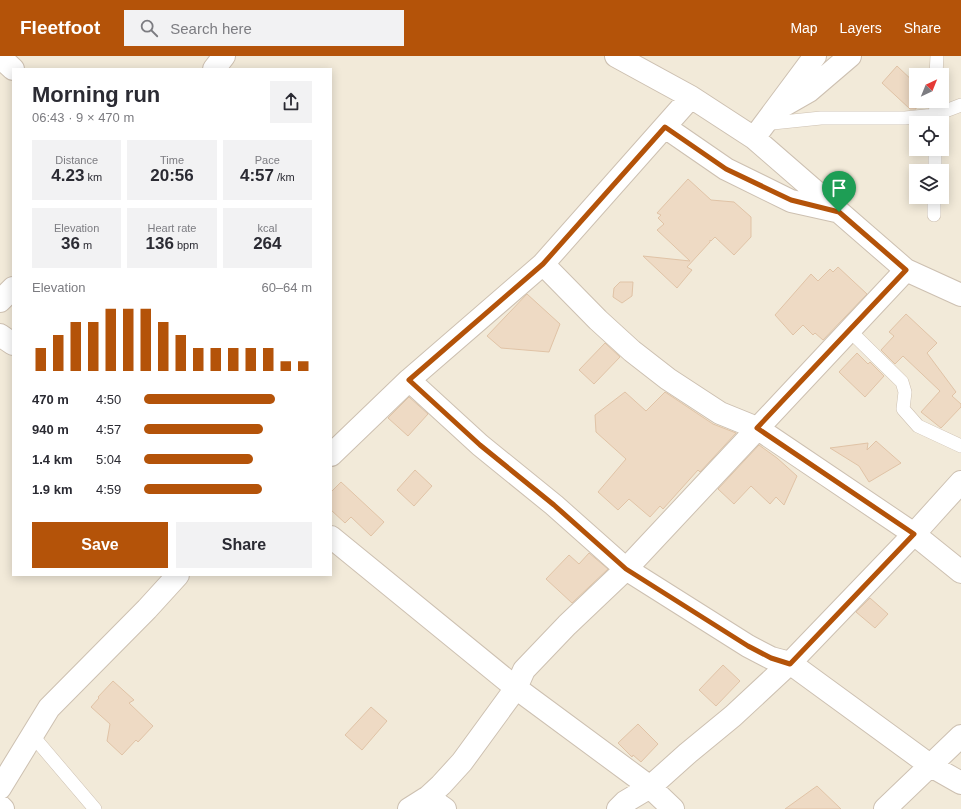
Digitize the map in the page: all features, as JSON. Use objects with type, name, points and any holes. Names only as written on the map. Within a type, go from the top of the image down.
[{"type":"street","points":[[215,68],[224,56]]},
{"type":"street","points":[[616,56],[691,97],[763,124],[839,212],[906,270],[961,295]]},
{"type":"street","points":[[763,124],[815,56]]},
{"type":"street","points":[[763,124],[809,90],[850,56]]},
{"type":"street","points":[[0,57],[12,68]]},
{"type":"street","points":[[332,454],[409,380],[543,264],[691,97]]},
{"type":"street","points":[[665,127],[726,169],[791,200],[839,212]]},
{"type":"street","points":[[543,264],[598,320],[632,351],[668,379],[720,414],[757,428],[914,534],[961,572]]},
{"type":"street","points":[[409,809],[437,803],[441,785],[462,762],[516,688],[524,670],[567,625],[626,569],[906,270]]},
{"type":"street","points":[[0,301],[12,289]]},
{"type":"street","points":[[0,335],[12,343]]},
{"type":"street","points":[[409,380],[480,445],[543,495],[626,569],[748,646],[771,658],[790,664],[930,766],[961,783]]},
{"type":"street","points":[[618,809],[625,802],[650,787],[733,716],[790,664],[914,534],[961,482]]},
{"type":"street","points":[[332,537],[516,688],[650,787],[673,809]]},
{"type":"street","points":[[0,788],[49,708],[147,609],[177,576]]},
{"type":"street","points":[[885,809],[961,736]]},
{"type":"street","points":[[0,806],[3,809]]},
{"type":"lane","points":[[936,68],[937,56]]},
{"type":"lane","points":[[941,116],[961,105]]},
{"type":"lane","points":[[763,124],[821,118],[909,118]]},
{"type":"lane","points":[[934,204],[934,215]]},
{"type":"lane","points":[[849,330],[902,382],[905,392],[903,409],[909,417],[918,426],[961,446]]},
{"type":"lane","points":[[32,735],[95,809]]},
{"type":"shaded area","points":[[0,56],[961,56],[961,809],[0,809]]},
{"type":"building","points":[[897,66],[909,77],[909,108],[916,109],[910,109],[882,83]]},
{"type":"building","points":[[688,179],[711,200],[734,202],[751,217],[751,237],[734,255],[715,237],[711,241],[710,240],[710,242],[687,267],[692,270],[677,288],[643,256],[690,261],[657,230],[664,224],[658,218],[661,215],[657,213]]},
{"type":"building","points":[[838,267],[867,294],[823,340],[815,333],[813,335],[803,325],[793,335],[775,315],[811,274],[818,281],[830,269],[833,272]]},
{"type":"building","points":[[620,282],[633,282],[632,296],[622,303],[613,297],[614,288]]},
{"type":"building","points":[[527,294],[560,324],[549,352],[501,348],[487,336]]},
{"type":"building","points":[[906,314],[937,343],[927,353],[956,392],[952,396],[961,404],[961,407],[941,428],[921,412],[940,391],[903,356],[895,364],[881,350],[894,336],[889,332]]},
{"type":"building","points":[[605,343],[620,357],[594,384],[579,370]]},
{"type":"building","points":[[857,353],[868,364],[870,362],[884,376],[865,397],[839,372]]},
{"type":"building","points":[[625,392],[646,411],[665,392],[713,424],[736,433],[700,472],[698,470],[663,509],[660,506],[650,517],[629,499],[618,510],[598,492],[626,459],[596,432],[595,415]]},
{"type":"building","points":[[409,397],[428,414],[408,436],[388,418]]},
{"type":"building","points":[[876,441],[901,463],[869,482],[859,466],[830,448],[868,443],[867,450]]},
{"type":"building","points":[[759,445],[777,458],[797,476],[784,505],[776,497],[770,504],[751,486],[734,504],[718,489]]},
{"type":"building","points":[[415,470],[432,486],[414,506],[397,490]]},
{"type":"building","points":[[341,482],[384,522],[371,536],[351,517],[345,523],[332,511],[332,491]]},
{"type":"building","points":[[589,553],[608,569],[572,603],[546,579],[569,555],[579,564]]},
{"type":"building","points":[[870,598],[888,614],[875,628],[856,612]]},
{"type":"building","points":[[723,665],[740,681],[716,706],[699,690]]},
{"type":"building","points":[[113,681],[134,700],[129,703],[153,726],[138,742],[136,740],[122,755],[107,741],[110,724],[91,707]]},
{"type":"building","points":[[371,707],[387,721],[362,750],[345,735]]},
{"type":"building","points":[[638,724],[658,744],[641,762],[633,755],[632,757],[618,743]]},
{"type":"building","points":[[817,786],[841,809],[785,809]]},
{"type":"route","points":[[665,127],[726,169],[791,200],[839,212],[906,270],[757,428],[914,534],[790,664],[771,658],[748,646],[626,569],[526,481],[480,445],[409,380],[543,264],[665,127]]}]
